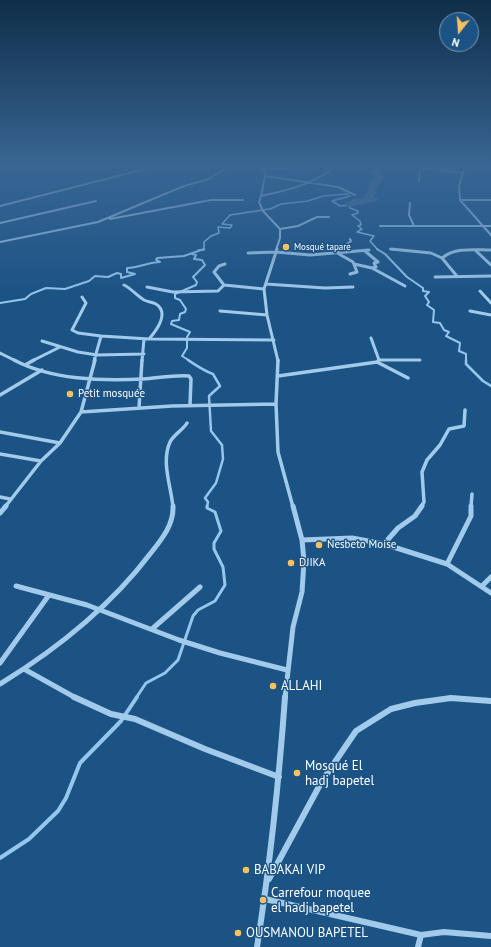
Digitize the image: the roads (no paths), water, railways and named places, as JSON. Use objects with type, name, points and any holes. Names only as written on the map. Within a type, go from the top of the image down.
[{"type":"street","points":[[0,223],[60,209]]},
{"type":"street","points":[[98,222],[129,209]]},
{"type":"street","points":[[0,242],[168,209]]},
{"type":"street","points":[[257,947],[265,899],[279,777],[287,670],[293,626],[302,592],[304,561],[302,540],[278,452],[276,404],[278,357],[267,315],[265,287],[280,238],[280,229],[262,209]]},
{"type":"street","points":[[410,209],[410,215],[414,226]]},
{"type":"street","points":[[468,209],[491,235]]},
{"type":"street","points":[[280,229],[298,226],[316,217],[329,217]]},
{"type":"street","points":[[380,226],[491,226]]},
{"type":"street","points":[[332,254],[348,245],[351,241],[350,239]]},
{"type":"street","points":[[390,249],[434,253],[442,258],[456,276]]},
{"type":"street","points":[[248,253],[276,252],[332,254],[369,250]]},
{"type":"street","points":[[475,250],[491,266]]},
{"type":"street","points":[[442,258],[449,253],[491,250]]},
{"type":"street","points":[[364,251],[378,262],[374,263],[376,267],[372,268]]},
{"type":"street","points":[[337,253],[354,264],[372,268],[405,286]]},
{"type":"street","points":[[224,264],[219,266],[214,272],[224,285]]},
{"type":"street","points":[[350,274],[357,272],[354,264]]},
{"type":"street","points":[[435,277],[491,276]]},
{"type":"street","points":[[124,284],[138,293],[143,299],[156,304],[161,310],[162,316],[160,322],[149,339]]},
{"type":"street","points":[[147,287],[154,290],[166,291],[218,291],[224,285],[325,288],[353,287]]},
{"type":"street","points":[[480,291],[491,302]]},
{"type":"street","points":[[82,297],[86,303],[72,330],[78,333],[144,339],[274,340]]},
{"type":"street","points":[[470,310],[491,315]]},
{"type":"street","points":[[220,311],[267,315]]},
{"type":"street","points":[[0,512],[41,461],[60,443],[81,412],[101,336]]},
{"type":"street","points":[[371,338],[378,361],[408,378]]},
{"type":"street","points":[[139,408],[144,339]]},
{"type":"street","points":[[42,341],[60,347],[97,355],[144,354]]},
{"type":"street","points":[[25,365],[60,347]]},
{"type":"street","points":[[0,353],[25,365],[90,380],[189,376],[191,379],[190,405]]},
{"type":"street","points":[[278,376],[356,366],[378,361],[420,360]]},
{"type":"street","points":[[0,395],[42,370]]},
{"type":"street","points":[[81,412],[190,405],[276,404]]},
{"type":"street","points":[[384,544],[398,528],[415,516],[424,502],[422,472],[427,460],[440,444],[449,429],[464,426],[465,410]]},
{"type":"street","points":[[0,684],[24,669],[101,611],[132,577],[165,534],[173,516],[173,502],[167,471],[169,445],[171,439],[184,430],[187,423]]},
{"type":"street","points":[[0,438],[2,433],[60,443]]},
{"type":"street","points":[[0,454],[41,461]]},
{"type":"street","points":[[447,564],[471,516],[472,494]]},
{"type":"street","points":[[0,497],[10,499]]},
{"type":"street","points":[[302,540],[352,538],[384,544],[447,564],[491,593]]},
{"type":"street","points":[[482,586],[491,577]]},
{"type":"street","points":[[16,586],[101,611],[179,640],[220,653],[287,670]]},
{"type":"street","points":[[152,629],[171,614],[200,587]]},
{"type":"street","points":[[0,663],[49,595]]},
{"type":"street","points":[[24,669],[92,706],[125,718],[135,719],[193,744],[279,777]]},
{"type":"street","points":[[267,882],[322,781],[356,731],[391,709],[415,703],[451,698],[491,701]]},
{"type":"street","points":[[265,899],[421,935],[444,932],[491,936]]},
{"type":"street","points":[[418,947],[421,935]]},
{"type":"waterway","points":[[204,249],[204,242],[211,236],[219,233],[218,227],[230,228],[232,225],[222,224],[230,215],[269,209]]},
{"type":"waterway","points":[[353,209],[358,211],[358,213],[352,215],[360,221],[361,225],[358,226],[362,229],[357,232],[374,236],[370,241],[377,249]]},
{"type":"waterway","points":[[377,249],[385,254],[407,277],[423,288],[423,291],[429,292],[425,296],[429,302],[427,305],[434,310],[433,322],[440,323],[444,330],[449,332],[446,336],[460,343],[459,351],[466,354],[466,364],[483,381],[491,386]]},
{"type":"waterway","points":[[0,303],[25,299],[31,294],[46,288],[65,289],[89,281],[95,276],[108,277],[117,273],[121,274],[121,278],[135,274],[127,272],[127,268],[160,262],[156,260],[157,258],[184,256],[201,250]]},
{"type":"waterway","points":[[190,361],[182,356],[187,348],[187,337],[190,332],[171,324],[172,321],[179,320],[180,314],[185,312],[186,309],[180,300],[175,298],[175,294],[196,285],[197,282],[193,277],[205,265],[202,260],[194,259],[196,255],[192,254]]},
{"type":"waterway","points":[[188,360],[213,374],[220,386],[209,396],[211,431],[222,445],[223,459],[216,483],[205,498],[208,502],[207,507]]},
{"type":"waterway","points":[[136,698],[146,683],[165,673],[178,660],[193,616],[198,610],[215,601],[225,585],[223,567],[214,549],[214,543],[221,531],[215,512],[207,507]]},
{"type":"waterway","points":[[0,858],[29,839],[58,811],[66,798],[80,763],[121,721],[137,697]]},
{"type":"place","name":"Mosqué tapare","points":[[286,247]]},
{"type":"place","name":"Petit mosquée","points":[[70,394]]},
{"type":"place","name":"Nesbeto Moise","points":[[319,545]]},
{"type":"place","name":"DJIKA","points":[[291,563]]},
{"type":"place","name":"ALLAHI","points":[[273,686]]},
{"type":"place","name":"Mosqué El hadj bapetel","points":[[297,773]]},
{"type":"place","name":"BABAKAI VIP","points":[[246,870]]},
{"type":"place","name":"Carrefour moquee el hadj bapetel","points":[[263,900]]},
{"type":"place","name":"OUSMANOU BAPETEL","points":[[238,933]]}]
